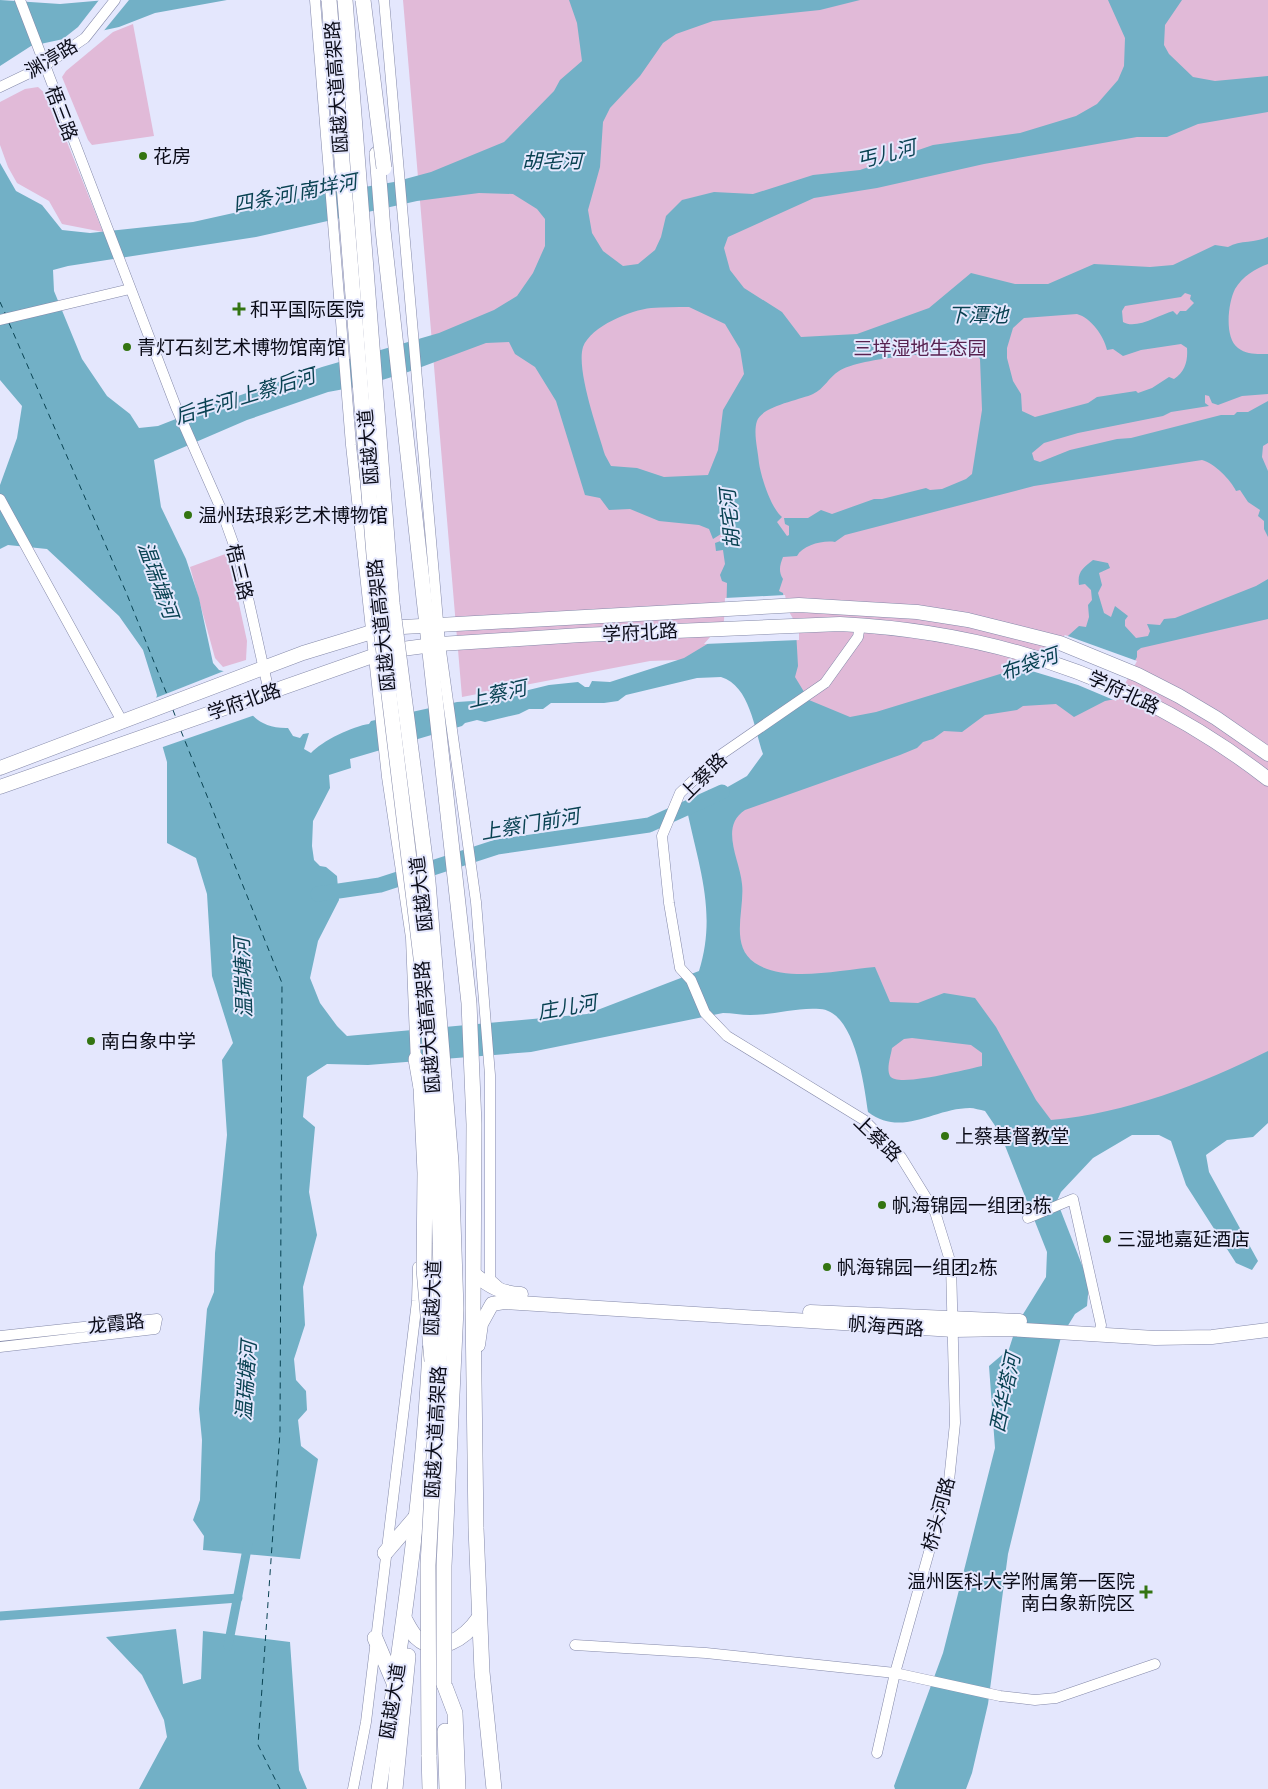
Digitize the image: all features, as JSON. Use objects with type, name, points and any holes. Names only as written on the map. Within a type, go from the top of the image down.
[{"type":"highway","name":"瓯越大道","points":[[331,0],[364,393],[374,533],[378,629],[381,653],[393,702],[401,748],[415,844],[431,980],[433,1058],[431,1162],[434,1263],[429,1372],[405,1620],[379,1789]]},
{"type":"highway","name":"瓯越大道高架路","points":[[331,0],[378,604],[428,1015],[438,1163],[441,1290],[428,1565],[430,1789]]},
{"type":"highway","name":"瓯越大道高架路","points":[[345,0],[392,603],[428,882],[451,1162],[456,1309],[444,1566],[444,1684],[447,1789]]},
{"type":"highway","points":[[363,0],[387,230]]},
{"type":"highway","name":"瓯越大道","points":[[368,0],[378,172],[403,333],[408,382],[418,544],[433,623],[435,695],[470,1018],[474,1124],[473,1400],[479,1618],[482,1672],[494,1789]]},
{"type":"highway","points":[[416,1058],[421,1088],[425,1174],[425,1286],[437,1405]]},
{"type":"highway","points":[[385,1553],[416,1517]]},
{"type":"highway","points":[[405,1620],[415,1636],[424,1642],[437,1645],[460,1638],[469,1632],[479,1618]]},
{"type":"highway","points":[[395,1789],[408,1664],[405,1620]]},
{"type":"highway","points":[[375,1638],[395,1686]]},
{"type":"highway","points":[[444,1684],[455,1713],[458,1789]]},
{"type":"main road","name":"学府北路","points":[[0,768],[263,668],[378,629],[433,623],[798,605],[917,612],[968,620],[1060,643],[1138,675],[1216,718],[1268,754]]},
{"type":"main road","name":"学府北路","points":[[0,787],[381,653],[435,645],[801,625],[860,625],[930,632],[1014,650],[1088,675],[1132,694],[1204,734],[1268,779]]},
{"type":"main road","points":[[473,1400],[476,1354],[481,1324],[492,1304],[504,1298],[474,1274]]},
{"type":"main road","name":"帆海西路","points":[[504,1298],[684,1305],[954,1324],[1073,1328],[1155,1338],[1212,1337],[1268,1330]]},
{"type":"main road","name":"帆海西路","points":[[1100,1330],[1193,1328],[1268,1321]]},
{"type":"street","name":"梧三路","points":[[20,0],[176,407],[221,509],[240,562],[263,668],[263,694]]},
{"type":"street","name":"渊渟路","points":[[0,87],[44,66],[85,38],[115,0]]},
{"type":"street","points":[[316,0],[332,180],[348,399],[378,629]]},
{"type":"street","points":[[384,0],[402,215],[403,333]]},
{"type":"street","points":[[0,320],[130,289]]},
{"type":"street","points":[[408,382],[433,623]]},
{"type":"street","points":[[0,499],[122,721]]},
{"type":"street","name":"上蔡路","points":[[860,625],[858,637],[825,683],[719,756],[680,793],[662,836],[668,903],[680,968],[691,980],[705,1013],[727,1036],[864,1120],[901,1157],[935,1212],[951,1264],[954,1324]]},
{"type":"street","points":[[435,645],[476,902],[488,1052],[490,1280],[504,1298]]},
{"type":"street","points":[[354,1789],[366,1722],[417,1301],[418,1172],[411,938],[387,777],[381,653]]},
{"type":"street","points":[[416,1124],[431,1162]]},
{"type":"street","points":[[1028,1218],[1073,1199],[1100,1330]]},
{"type":"street","name":"龙霞路","points":[[0,1336],[157,1319],[155,1329],[0,1347]]},
{"type":"street","name":"桥头河路","points":[[877,1752],[895,1672],[949,1481],[955,1423],[954,1324]]},
{"type":"street","points":[[575,1645],[706,1653],[895,1672],[1000,1696],[1035,1700],[1056,1698],[1155,1664]]},
{"type":"green space","name":"三垟湿地生态园","points":[[403,0],[1268,0],[1268,1088],[1061,1154],[999,1095],[891,1097],[840,995],[737,1002],[701,819],[778,779],[759,657],[650,661],[462,697]]},
{"type":"green space","points":[[133,24],[154,136],[92,145],[88,140],[62,77],[66,71],[113,32]]},
{"type":"green space","points":[[38,87],[49,97],[103,232],[62,224],[49,201],[17,183],[8,167],[0,145],[0,102],[25,89]]},
{"type":"green space","points":[[228,553],[247,641],[246,660],[223,667],[215,658],[190,567]]},
{"type":"water","points":[[0,0],[60,4],[106,0],[227,0],[155,13],[119,27],[31,46],[0,66]]},
{"type":"water","points":[[569,0],[860,0],[820,10],[713,21],[676,34],[663,43],[640,76],[610,108],[603,122],[600,167],[588,210],[592,233],[603,251],[623,266],[638,264],[655,250],[661,237],[666,216],[682,200],[714,192],[753,194],[813,175],[860,170],[933,145],[1020,133],[1076,116],[1097,104],[1118,80],[1124,66],[1125,38],[1108,0],[1182,0],[1165,25],[1164,45],[1169,54],[1193,77],[1215,81],[1268,76],[1268,112],[1198,124],[1167,137],[1137,137],[984,164],[877,188],[814,198],[728,237],[724,248],[730,270],[744,288],[782,312],[801,337],[857,334],[929,308],[971,273],[1015,284],[1048,284],[1094,264],[1150,267],[1173,265],[1215,245],[1228,247],[1268,237],[1268,264],[1250,274],[1235,289],[1229,311],[1229,329],[1234,343],[1241,350],[1249,353],[1268,354],[1268,394],[1242,396],[1218,405],[1212,403],[1209,396],[1205,395],[1205,403],[1209,406],[1171,412],[1163,416],[1078,433],[1044,443],[1032,453],[1034,460],[1040,462],[1070,450],[1117,439],[1131,438],[1221,415],[1248,412],[1268,401],[1268,443],[1263,446],[1262,457],[1268,471],[1268,537],[1264,529],[1264,521],[1258,516],[1260,510],[1248,502],[1240,490],[1236,491],[1222,472],[1202,460],[1034,486],[845,535],[835,542],[814,544],[808,546],[797,556],[783,557],[780,565],[780,573],[783,579],[779,591],[783,593],[785,611],[796,630],[798,666],[795,677],[809,700],[850,717],[876,712],[1039,662],[1079,626],[1086,627],[1089,617],[1088,605],[1092,600],[1091,590],[1085,584],[1079,585],[1079,577],[1084,568],[1093,560],[1108,563],[1110,568],[1099,573],[1102,585],[1098,593],[1104,613],[1111,617],[1115,606],[1128,616],[1125,620],[1125,626],[1136,638],[1148,636],[1150,631],[1147,624],[1160,625],[1164,619],[1175,618],[1256,586],[1268,579],[1268,619],[1141,648],[1137,651],[1137,657],[1115,699],[1105,701],[1074,717],[1056,704],[1023,706],[1017,710],[985,715],[962,732],[944,731],[933,739],[923,742],[917,748],[900,755],[745,810],[737,817],[733,825],[733,844],[742,884],[740,937],[742,947],[747,956],[755,963],[767,969],[797,974],[875,967],[890,1002],[918,1003],[944,993],[975,998],[996,1027],[1036,1100],[1051,1120],[1107,1111],[1162,1096],[1216,1075],[1268,1051],[1268,1123],[1253,1137],[1227,1140],[1206,1155],[1209,1172],[1258,1261],[1252,1270],[1236,1263],[1186,1185],[1171,1141],[1159,1135],[1132,1135],[1093,1158],[1061,1192],[1057,1201],[1089,1283],[1087,1306],[1075,1314],[1061,1337],[1008,1554],[988,1704],[972,1773],[966,1789],[895,1789],[894,1786],[943,1653],[995,1448],[989,1366],[1009,1349],[1017,1324],[1046,1277],[1047,1252],[1000,1133],[985,1111],[972,1108],[957,1109],[906,1122],[893,1122],[881,1119],[868,1112],[856,1051],[850,1035],[842,1022],[832,1013],[820,1009],[811,1009],[759,1015],[723,1013],[531,1052],[368,1065],[327,1064],[307,1077],[303,1117],[315,1127],[309,1192],[317,1235],[303,1287],[305,1325],[294,1359],[296,1380],[306,1391],[307,1410],[298,1420],[301,1446],[318,1459],[300,1559],[203,1550],[204,1536],[193,1520],[200,1500],[202,1440],[199,1409],[207,1309],[214,1292],[215,1253],[227,1135],[222,1060],[233,1043],[212,976],[207,894],[196,858],[167,843],[167,762],[153,713],[157,695],[143,650],[119,616],[47,549],[8,545],[0,549],[0,485],[17,438],[22,406],[0,380],[0,163],[16,191],[42,205],[62,230],[90,233],[193,222],[311,196],[394,182],[431,172],[504,142],[554,91],[560,80],[582,61],[577,23]],"holes":[[[479,193],[513,194],[537,209],[545,219],[545,246],[533,273],[517,296],[494,310],[439,333],[322,367],[209,406],[158,426],[139,428],[130,414],[107,396],[82,359],[54,291],[53,270],[68,266],[256,237],[417,201]],[[1185,293],[1191,295],[1190,299],[1194,303],[1186,311],[1180,311],[1177,315],[1173,311],[1148,321],[1134,324],[1123,322],[1122,311],[1125,306],[1181,297]],[[689,307],[725,324],[740,349],[744,374],[723,410],[718,450],[708,475],[664,477],[637,468],[611,466],[605,455],[585,385],[582,370],[583,347],[587,339],[594,332],[612,320],[651,308]],[[1077,314],[1092,323],[1103,339],[1107,350],[1113,349],[1123,356],[1141,350],[1181,344],[1187,348],[1187,357],[1183,370],[1178,376],[1174,379],[1169,377],[1152,388],[1138,393],[1136,391],[1097,397],[1088,403],[1035,417],[1022,411],[1021,394],[1013,381],[1007,358],[1007,348],[1013,328],[1024,318]],[[509,342],[515,354],[535,367],[556,401],[585,495],[600,498],[609,510],[630,509],[659,521],[699,525],[709,529],[713,539],[729,529],[729,538],[715,543],[716,551],[723,550],[725,564],[720,575],[722,581],[727,583],[726,623],[709,643],[684,658],[610,682],[592,681],[589,687],[585,687],[578,682],[549,685],[488,700],[457,702],[371,721],[369,724],[330,739],[311,753],[304,749],[309,733],[303,734],[300,738],[293,736],[288,728],[264,724],[256,718],[243,703],[227,672],[219,670],[213,663],[199,598],[186,559],[161,507],[154,460],[247,420],[328,392],[366,385],[408,372],[486,343]],[[973,351],[980,359],[982,410],[972,474],[966,479],[942,489],[930,490],[926,488],[882,499],[874,499],[832,514],[821,510],[808,518],[784,518],[785,524],[789,526],[789,535],[787,536],[777,522],[782,517],[770,500],[760,469],[755,431],[760,416],[773,407],[813,394],[835,374],[850,366],[904,356]],[[721,677],[731,682],[745,698],[763,754],[747,776],[687,810],[701,871],[706,910],[704,950],[699,971],[587,1014],[347,1036],[320,1003],[310,978],[318,941],[339,900],[337,876],[314,860],[312,846],[313,821],[330,788],[329,775],[351,768],[350,759],[462,726],[465,723],[477,720],[485,722],[519,714],[529,709],[543,709],[551,703],[604,703],[618,701],[626,695],[697,678]],[[912,1038],[971,1045],[982,1053],[982,1066],[918,1079],[895,1079],[890,1076],[888,1070],[892,1048],[904,1039]]]},
{"type":"water","points":[[176,1629],[183,1684],[201,1679],[203,1631],[290,1642],[299,1770],[307,1789],[139,1789],[167,1737],[164,1720],[142,1675],[106,1637]]},
{"type":"pier","points":[[99,0],[129,0],[102,33],[59,42],[78,27]]},
{"type":"pier","points":[[785,595],[788,610],[799,629],[799,640],[704,644],[724,621],[725,598]]},
{"type":"pier","points":[[1065,635],[1137,661],[1116,701],[1078,685],[1015,666],[1038,659]]},
{"type":"pier","points":[[229,669],[239,676],[255,715],[160,748],[151,713],[153,699]]},
{"type":"waterway","name":"上蔡门前河","points":[[318,894],[380,885],[497,847],[649,825],[722,792]]},
{"type":"waterway","name":"温瑞塘河","points":[[228,1646],[248,1544]]},
{"type":"waterway","points":[[0,1616],[238,1598]]},
{"type":"ferry route","points":[[0,302],[6,315]]},
{"type":"ferry route","points":[[9,323],[126,592],[168,697]]},
{"type":"ferry route","points":[[173,710],[176,718]]},
{"type":"ferry route","points":[[181,731],[282,983],[280,1432],[258,1745],[280,1789]]},
{"type":"place","name":"花房","points":[[143,156]]},
{"type":"place","name":"和平国际医院","points":[[239,309]]},
{"type":"place","name":"青灯石刻艺术博物馆南馆","points":[[127,347]]},
{"type":"place","name":"温州珐琅彩艺术博物馆","points":[[188,515]]},
{"type":"place","name":"南白象中学","points":[[91,1041]]},
{"type":"place","name":"上蔡基督教堂","points":[[945,1136]]},
{"type":"place","name":"帆海锦园一组团3栋","points":[[882,1205]]},
{"type":"place","name":"三湿地嘉延酒店","points":[[1107,1239]]},
{"type":"place","name":"帆海锦园一组团2栋","points":[[827,1267]]},
{"type":"place","name":"温州医科大学附属第一医院 南白象新院区","points":[[1146,1592]]},
{"type":"water label","name":"丐儿河","points":[[886,154]]},
{"type":"water label","name":"胡宅河","points":[[552,161]]},
{"type":"water label","name":"四条河/南垟河","points":[[295,193]]},
{"type":"water label","name":"下潭池","points":[[978,315]]},
{"type":"water label","name":"后丰河/上蔡后河","points":[[245,396]]},
{"type":"water label","name":"胡宅河","points":[[730,519]]},
{"type":"water label","name":"布袋河","points":[[1029,664]]},
{"type":"water label","name":"上蔡河","points":[[497,694]]},
{"type":"water label","name":"庄儿河","points":[[567,1007]]},
{"type":"water label","name":"西华塔河","points":[[1005,1393]]}]
